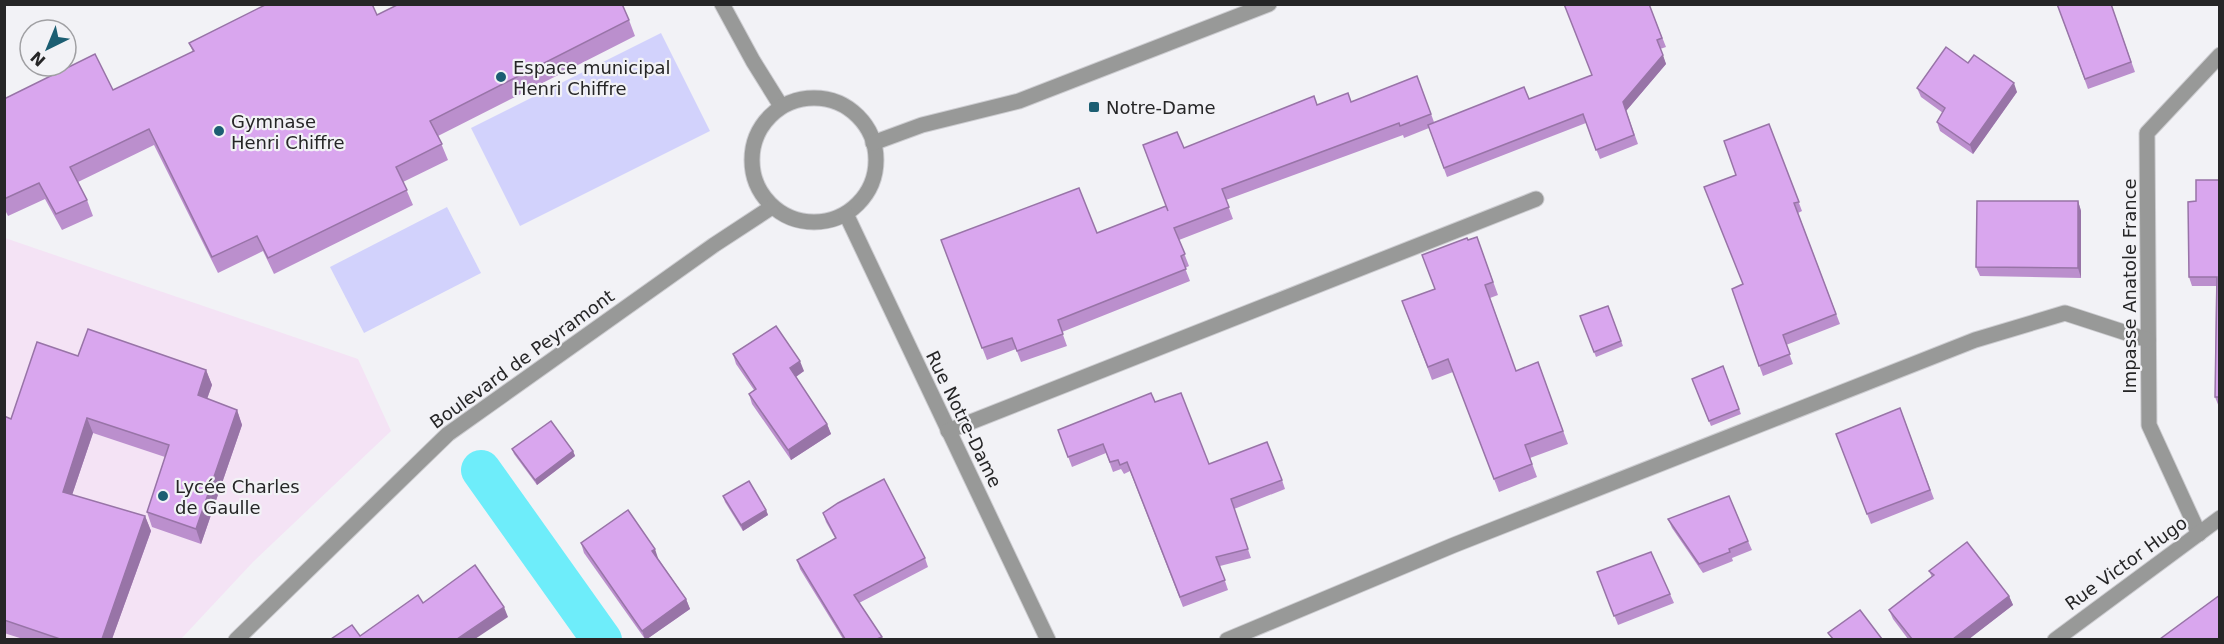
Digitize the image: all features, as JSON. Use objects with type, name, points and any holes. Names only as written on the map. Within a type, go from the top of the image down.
[{"type":"street","points":[[722,4],[753,61],[782,106]]},
{"type":"street","points":[[873,143],[922,125],[1019,101],[1269,4]]},
{"type":"street","name":"Impasse Anatole France","points":[[2199,534],[2149,425],[2147,133],[2220,55]]},
{"type":"street","points":[[819,98],[839,103],[855,113],[868,128],[873,143],[876,166],[871,186],[861,202],[846,214],[827,222],[808,223],[788,218],[772,207],[760,192],[752,174],[751,154],[756,135],[766,119],[782,106],[800,99],[819,98]]},
{"type":"street","points":[[948,430],[1536,199]]},
{"type":"street","name":"Boulevard de Peyramont","points":[[236,639],[448,434],[714,245],[772,207]]},
{"type":"street","name":"Rue Notre-Dame","points":[[846,214],[1048,639]]},
{"type":"street","points":[[1227,639],[1454,545],[1975,340],[2065,313],[2148,340]]},
{"type":"street","name":"Rue Victor Hugo","points":[[2055,639],[2220,518]]},
{"type":"shaded area","points":[[661,33],[710,131],[520,226],[471,128]]},
{"type":"shaded area","points":[[447,207],[481,273],[364,333],[330,267]]},
{"type":"shaded area","name":"Lycée Charles de Gaulle","points":[[5,238],[358,359],[391,431],[253,562],[181,639],[5,640]]},
{"type":"building","name":"Gymnase Henri Chiffre","points":[[267,4],[372,4],[377,15],[399,4],[622,4],[629,20],[430,121],[442,144],[396,167],[407,190],[268,258],[257,236],[212,257],[149,129],[70,167],[87,200],[56,214],[39,183],[4,199],[4,99],[46,78],[78,78],[78,62],[95,54],[113,90],[194,51],[189,43]]},
{"type":"building","points":[[1564,4],[1649,4],[1662,38],[1657,40],[1663,55],[1623,102],[1634,135],[1596,150],[1583,114],[1444,168],[1428,125],[1524,87],[1529,99],[1592,75]]},
{"type":"building","points":[[2057,4],[2111,4],[2131,62],[2085,79]]},
{"type":"building","points":[[1946,47],[1968,63],[1974,55],[2014,83],[1970,145],[1937,122],[1945,108],[1917,88]]},
{"type":"building","points":[[1417,76],[1431,114],[1400,126],[1399,123],[1222,189],[1229,207],[1174,228],[1185,254],[1181,256],[1186,269],[1058,320],[1063,334],[1017,351],[1012,338],[982,348],[941,240],[1079,188],[1097,233],[1166,206],[1168,211],[1143,145],[1177,132],[1184,148],[1314,96],[1317,105],[1348,93],[1351,102]]},
{"type":"building","points":[[1769,124],[1799,202],[1794,203],[1836,314],[1783,335],[1790,354],[1759,366],[1732,289],[1743,284],[1704,187],[1736,175],[1724,141]]},
{"type":"building","points":[[2196,180],[2220,180],[2220,397],[2215,397],[2217,277],[2189,277],[2188,202],[2196,201]]},
{"type":"building","points":[[1977,201],[2078,201],[2078,268],[1976,267]]},
{"type":"building","points":[[1477,237],[1493,282],[1485,285],[1516,371],[1538,362],[1563,431],[1525,445],[1532,464],[1494,479],[1448,359],[1428,367],[1402,301],[1435,289],[1422,255],[1467,238],[1468,240]]},
{"type":"building","points":[[1608,306],[1621,341],[1594,352],[1580,316]]},
{"type":"building","points":[[776,326],[800,361],[790,368],[827,424],[788,450],[749,394],[756,389],[733,354]]},
{"type":"building","points":[[88,329],[206,370],[198,395],[237,410],[196,529],[147,512],[169,445],[87,418],[63,492],[145,516],[102,639],[60,639],[4,620],[4,416],[11,419],[37,342],[78,356]]},
{"type":"building","points":[[1723,366],[1739,409],[1709,421],[1692,379]]},
{"type":"building","points":[[1151,393],[1155,402],[1181,393],[1209,464],[1267,442],[1282,480],[1231,499],[1248,549],[1216,557],[1225,580],[1180,597],[1127,462],[1120,465],[1118,460],[1110,462],[1103,444],[1068,457],[1058,430]]},
{"type":"building","points":[[1900,408],[1930,490],[1867,514],[1836,434]]},
{"type":"building","points":[[551,421],[573,451],[535,480],[512,449]]},
{"type":"building","points":[[884,479],[925,558],[854,595],[882,637],[845,639],[797,560],[836,538],[823,513]]},
{"type":"building","points":[[749,481],[766,510],[741,525],[723,496]]},
{"type":"building","points":[[1729,496],[1748,541],[1729,549],[1730,552],[1699,564],[1668,519]]},
{"type":"building","points":[[628,510],[655,549],[652,551],[686,599],[642,631],[581,543]]},
{"type":"building","points":[[1967,542],[2009,596],[1953,639],[1912,639],[1889,610],[1934,575],[1929,571]]},
{"type":"building","points":[[1651,552],[1670,594],[1614,616],[1597,572]]},
{"type":"building","points":[[475,565],[504,607],[457,639],[331,639],[352,625],[360,636],[418,595],[423,603]]},
{"type":"building","points":[[2220,595],[2220,639],[2160,639]]},
{"type":"building","points":[[1860,610],[1882,639],[1833,639],[1828,633]]},
{"type":"waterway","points":[[481,470],[602,640]]},
{"type":"place","name":"Espace municipal Henri Chiffre","points":[[501,77]]},
{"type":"place","name":"Notre-Dame","points":[[1094,107]]},
{"type":"place","name":"Gymnase Henri Chiffre","points":[[219,131]]},
{"type":"place","name":"Lycée Charles de Gaulle","points":[[163,496]]}]
